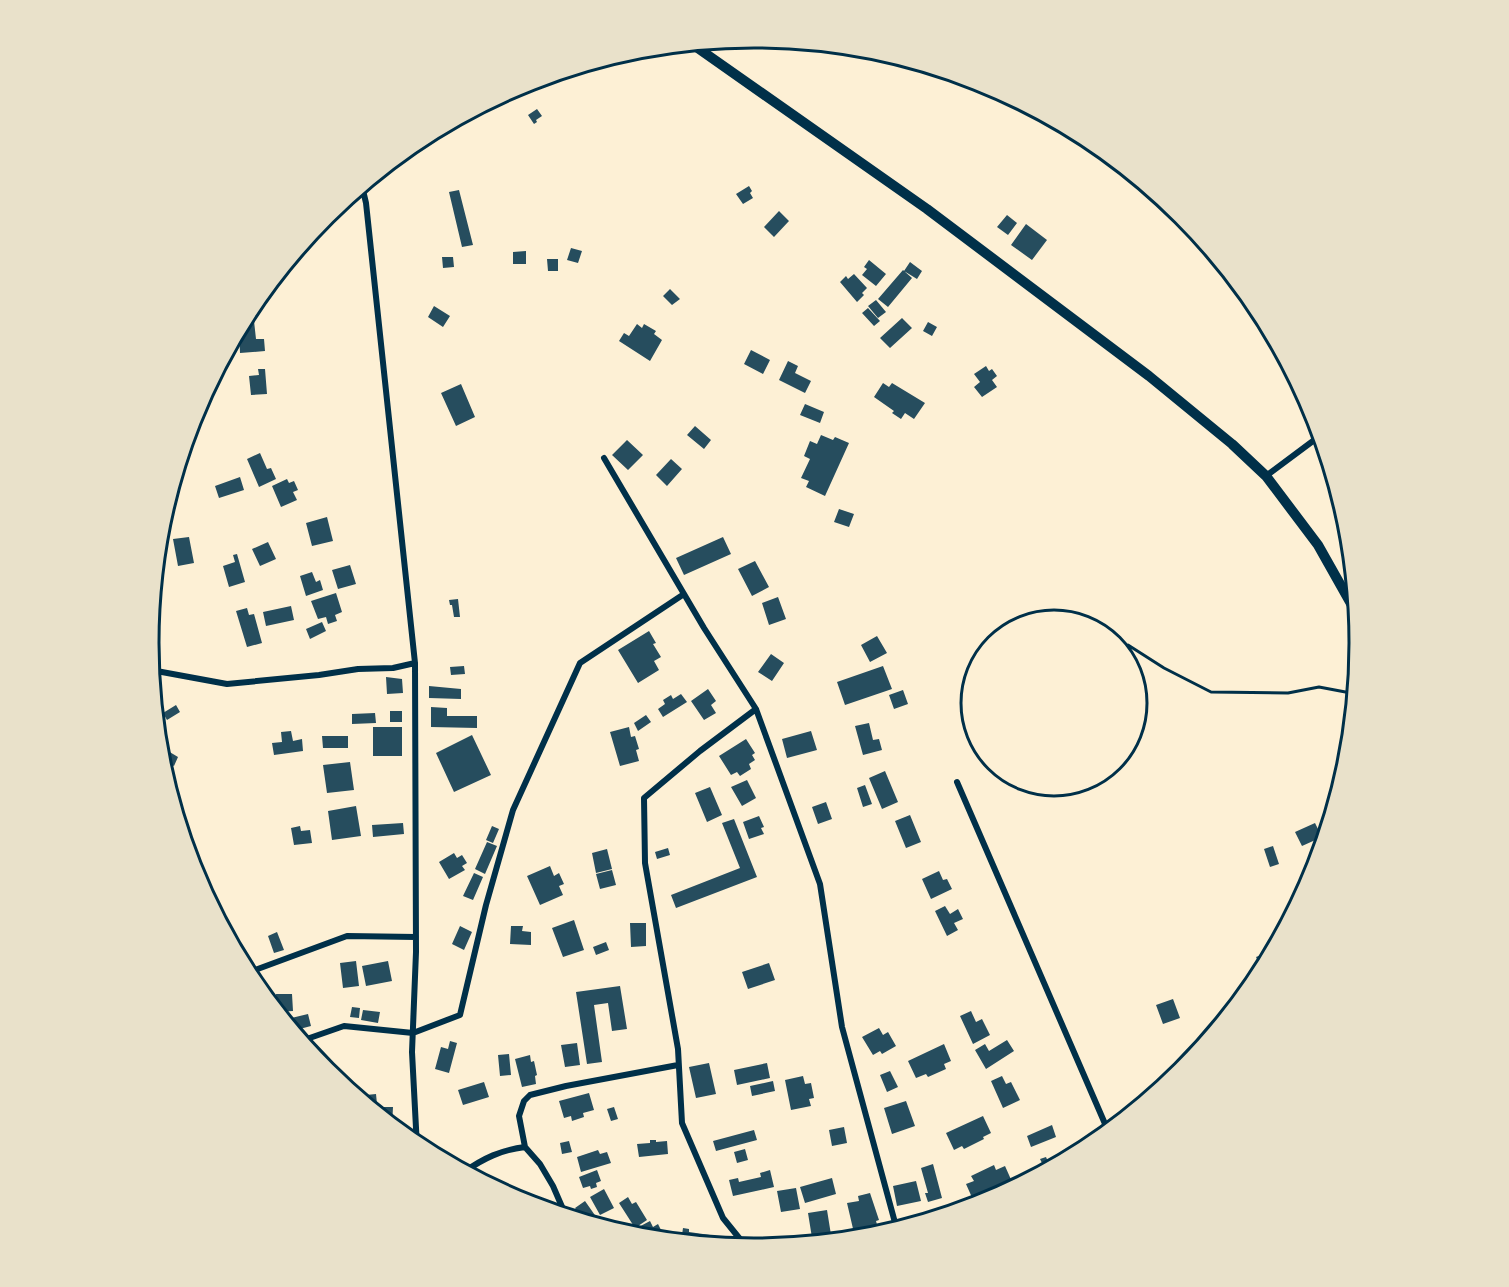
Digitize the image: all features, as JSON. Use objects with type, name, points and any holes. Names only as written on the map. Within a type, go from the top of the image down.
[{"type":"street","points":[[701,51],[927,209],[1149,376],[1232,444],[1266,476],[1318,545],[1348,599]]},
{"type":"street","points":[[364,195],[368,215],[416,663],[416,937],[413,1091],[416,1133]]},
{"type":"street","points":[[1266,476],[1314,441]]},
{"type":"street","points":[[604,458],[684,594],[756,709],[820,884],[842,1027],[895,1222]]},
{"type":"street","points":[[309,1038],[344,1026],[413,1033],[460,1015],[486,905],[513,810],[580,663],[684,594]]},
{"type":"street","points":[[160,672],[227,684],[358,669],[393,668],[416,663]]},
{"type":"street","points":[[740,1239],[723,1218],[682,1123],[678,1065],[662,951],[645,863],[644,798],[700,751],[756,709]]},
{"type":"street","points":[[957,782],[1105,1124]]},
{"type":"street","points":[[256,970],[347,936],[416,937]]},
{"type":"street","points":[[562,1207],[540,1164],[525,1147],[519,1116],[524,1101],[530,1095],[678,1065]]},
{"type":"street","points":[[471,1167],[486,1157],[507,1149],[525,1147]]},
{"type":"path","points":[[1126,644],[1142,671],[1148,702],[1143,734],[1128,761],[1105,783],[1076,794],[1044,796],[1016,788],[991,771],[972,747],[963,719],[962,689],[971,660],[989,636],[1013,619],[1042,610],[1073,612],[1102,623],[1126,644],[1164,668],[1211,692],[1288,693],[1319,687],[1348,692]]},
{"type":"building","points":[[537,109],[542,116],[534,124],[528,115]]},
{"type":"building","points":[[749,186],[753,198],[743,204],[736,194]]},
{"type":"building","points":[[459,190],[473,245],[462,247],[449,192]]},
{"type":"building","points":[[779,211],[789,221],[774,237],[764,227]]},
{"type":"building","points":[[1007,215],[1017,223],[1008,235],[997,227]]},
{"type":"building","points":[[1026,224],[1047,240],[1032,260],[1011,245]]},
{"type":"building","points":[[571,248],[582,251],[578,263],[567,260]]},
{"type":"building","points":[[526,251],[526,264],[513,264],[513,252]]},
{"type":"building","points":[[442,257],[453,257],[454,267],[443,268]]},
{"type":"building","points":[[547,259],[558,259],[558,271],[548,271]]},
{"type":"building","points":[[869,260],[886,274],[876,286],[862,275],[867,269],[864,267]]},
{"type":"building","points":[[910,262],[922,271],[917,279],[904,271]]},
{"type":"building","points":[[903,270],[912,278],[888,307],[878,299]]},
{"type":"building","points":[[854,274],[867,288],[857,302],[840,282],[846,276],[848,279]]},
{"type":"building","points":[[670,289],[680,299],[672,305],[663,296]]},
{"type":"building","points":[[876,300],[886,312],[878,318],[868,306]]},
{"type":"building","points":[[434,306],[450,316],[443,327],[428,317]]},
{"type":"building","points":[[868,308],[880,321],[874,326],[862,313]]},
{"type":"building","points":[[902,318],[912,328],[890,348],[880,338]]},
{"type":"building","points":[[254,321],[256,339],[264,339],[265,351],[240,353],[240,345]]},
{"type":"building","points":[[928,322],[937,327],[932,336],[923,331]]},
{"type":"building","points":[[637,324],[642,328],[644,324],[656,331],[654,334],[662,340],[650,361],[619,341],[624,333],[629,336]]},
{"type":"building","points":[[751,350],[770,360],[763,374],[744,364]]},
{"type":"building","points":[[788,361],[798,366],[795,373],[811,381],[805,393],[779,380]]},
{"type":"building","points":[[986,366],[989,371],[992,369],[997,376],[992,380],[997,387],[982,397],[974,387],[980,382],[974,374]]},
{"type":"building","points":[[258,369],[265,369],[267,394],[251,395],[249,376],[259,375]]},
{"type":"building","points":[[883,383],[889,387],[892,383],[925,403],[914,419],[905,413],[901,419],[874,397]]},
{"type":"building","points":[[461,384],[475,417],[456,426],[441,393]]},
{"type":"building","points":[[805,404],[824,412],[820,423],[800,415]]},
{"type":"building","points":[[695,426],[711,440],[704,449],[687,435]]},
{"type":"building","points":[[821,435],[833,440],[835,437],[849,443],[825,496],[806,487],[809,481],[801,478],[810,459],[804,456],[810,441],[817,444]]},
{"type":"building","points":[[627,440],[643,455],[628,470],[612,455]]},
{"type":"building","points":[[260,453],[267,469],[271,468],[276,479],[259,487],[247,459]]},
{"type":"building","points":[[671,459],[682,469],[667,486],[656,475]]},
{"type":"building","points":[[240,477],[244,490],[219,498],[215,486]]},
{"type":"building","points":[[287,479],[289,483],[294,481],[298,490],[293,492],[297,500],[281,507],[272,486]]},
{"type":"building","points":[[839,509],[854,514],[849,527],[834,522]]},
{"type":"building","points":[[327,517],[333,541],[312,546],[306,523]]},
{"type":"building","points":[[189,537],[194,563],[178,566],[173,539]]},
{"type":"building","points":[[723,537],[731,554],[684,575],[676,558]]},
{"type":"building","points":[[268,542],[276,559],[260,566],[252,549]]},
{"type":"building","points":[[237,554],[245,582],[229,587],[223,566],[235,562],[233,555]]},
{"type":"building","points":[[755,561],[769,587],[752,596],[738,569]]},
{"type":"building","points":[[350,565],[356,584],[338,589],[332,570]]},
{"type":"building","points":[[312,572],[316,582],[320,580],[323,590],[306,596],[300,576]]},
{"type":"building","points":[[336,593],[342,612],[335,615],[337,621],[328,624],[326,617],[318,619],[311,601]]},
{"type":"building","points":[[778,597],[786,619],[769,625],[762,603]]},
{"type":"building","points":[[458,599],[460,617],[454,617],[449,600]]},
{"type":"building","points":[[291,606],[294,620],[266,626],[263,612]]},
{"type":"building","points":[[247,608],[249,615],[254,614],[262,643],[247,647],[236,611]]},
{"type":"building","points":[[322,622],[326,631],[310,639],[306,629]]},
{"type":"building","points":[[649,631],[656,643],[653,644],[661,657],[654,661],[659,670],[638,683],[618,650]]},
{"type":"building","points":[[877,636],[887,653],[870,662],[861,645]]},
{"type":"building","points":[[771,654],[784,663],[772,681],[758,672]]},
{"type":"building","points":[[464,666],[465,674],[451,675],[450,667]]},
{"type":"building","points":[[883,666],[892,689],[845,705],[837,682]]},
{"type":"building","points":[[386,677],[402,679],[403,693],[387,694]]},
{"type":"building","points":[[429,686],[461,689],[461,699],[429,698]]},
{"type":"building","points":[[708,689],[716,701],[711,705],[716,713],[704,720],[691,701]]},
{"type":"building","points":[[903,690],[908,704],[894,709],[889,695]]},
{"type":"building","points":[[681,694],[687,702],[663,717],[658,709],[665,704],[663,700],[671,695],[673,699]]},
{"type":"building","points":[[176,705],[180,712],[167,720],[163,713]]},
{"type":"building","points":[[431,707],[447,708],[447,716],[477,716],[477,728],[431,727]]},
{"type":"building","points":[[390,711],[402,711],[402,722],[390,722]]},
{"type":"building","points":[[375,713],[376,723],[352,724],[352,714]]},
{"type":"building","points":[[646,715],[651,722],[638,731],[634,723]]},
{"type":"building","points":[[869,723],[873,740],[879,739],[882,750],[863,755],[855,726]]},
{"type":"building","points":[[373,727],[402,727],[402,756],[373,756]]},
{"type":"building","points":[[629,727],[631,737],[635,736],[639,749],[636,750],[639,761],[620,766],[610,732]]},
{"type":"building","points":[[291,731],[293,741],[302,739],[303,751],[274,755],[272,743],[282,742],[281,732]]},
{"type":"building","points":[[811,731],[817,750],[787,758],[782,739]]},
{"type":"building","points":[[472,735],[491,775],[454,792],[436,753]]},
{"type":"building","points":[[322,736],[348,736],[348,748],[323,748]]},
{"type":"building","points":[[746,739],[755,753],[752,755],[755,760],[749,764],[751,769],[740,776],[737,772],[731,775],[719,756]]},
{"type":"building","points":[[169,751],[178,757],[174,766],[171,765]]},
{"type":"building","points":[[350,762],[354,790],[327,793],[323,765]]},
{"type":"building","points":[[885,771],[898,802],[882,809],[869,778]]},
{"type":"building","points":[[747,780],[756,798],[742,806],[731,787]]},
{"type":"building","points":[[865,785],[872,804],[863,807],[857,788]]},
{"type":"building","points":[[710,787],[722,815],[707,822],[695,793]]},
{"type":"building","points":[[826,802],[832,819],[818,824],[812,807]]},
{"type":"building","points":[[356,806],[361,836],[332,840],[328,811]]},
{"type":"building","points":[[910,815],[921,842],[906,848],[895,821]]},
{"type":"building","points":[[759,816],[764,827],[761,828],[764,834],[749,839],[743,822]]},
{"type":"building","points":[[734,819],[757,877],[676,908],[671,895],[740,868],[722,823]]},
{"type":"building","points":[[403,823],[404,834],[373,837],[372,825]]},
{"type":"building","points":[[1315,823],[1319,831],[1316,840],[1302,846],[1295,832]]},
{"type":"building","points":[[300,826],[301,831],[310,830],[312,843],[294,845],[291,828]]},
{"type":"building","points":[[492,826],[499,829],[493,843],[486,840]]},
{"type":"building","points":[[487,842],[497,846],[485,874],[475,869]]},
{"type":"building","points":[[1273,846],[1279,864],[1270,867],[1264,849]]},
{"type":"building","points":[[668,848],[670,855],[657,859],[655,852]]},
{"type":"building","points":[[607,849],[612,869],[596,873],[592,853]]},
{"type":"building","points":[[454,853],[457,858],[462,855],[467,863],[462,866],[465,870],[449,879],[439,862]]},
{"type":"building","points":[[550,866],[554,876],[559,873],[564,884],[559,886],[563,895],[540,905],[527,876]]},
{"type":"building","points":[[612,870],[616,885],[600,889],[596,874]]},
{"type":"building","points":[[939,871],[943,880],[947,879],[952,889],[931,899],[922,879]]},
{"type":"building","points":[[474,873],[483,877],[473,900],[463,896]]},
{"type":"building","points":[[945,906],[950,914],[958,909],[963,919],[954,923],[958,930],[947,936],[935,911]]},
{"type":"building","points":[[574,920],[584,950],[563,957],[552,928]]},
{"type":"building","points":[[630,923],[646,923],[646,946],[631,947]]},
{"type":"building","points":[[460,926],[472,932],[464,950],[452,944]]},
{"type":"building","points":[[511,926],[523,926],[522,931],[531,932],[531,945],[510,944]]},
{"type":"building","points":[[277,932],[284,950],[274,953],[268,936]]},
{"type":"building","points":[[606,942],[609,950],[596,955],[593,947]]},
{"type":"building","points":[[356,961],[359,986],[343,988],[340,963]]},
{"type":"building","points":[[388,961],[392,981],[366,986],[362,966]]},
{"type":"building","points":[[769,963],[775,980],[748,989],[742,972]]},
{"type":"building","points":[[620,986],[627,1029],[612,1031],[608,1003],[594,1005],[602,1062],[587,1064],[576,992]]},
{"type":"building","points":[[276,994],[292,994],[293,1011],[287,1011],[276,998]]},
{"type":"building","points":[[1173,999],[1180,1018],[1163,1024],[1156,1005]]},
{"type":"building","points":[[352,1007],[360,1008],[359,1018],[350,1017]]},
{"type":"building","points":[[363,1010],[380,1012],[378,1023],[361,1020]]},
{"type":"building","points":[[971,1011],[976,1022],[982,1019],[990,1035],[973,1044],[960,1016]]},
{"type":"building","points":[[308,1014],[311,1026],[301,1029],[292,1018]]},
{"type":"building","points":[[879,1028],[883,1035],[888,1032],[896,1046],[882,1054],[880,1051],[873,1055],[862,1037]]},
{"type":"building","points":[[1007,1040],[1014,1051],[986,1069],[975,1050],[985,1044],[989,1051]]},
{"type":"building","points":[[450,1041],[457,1043],[449,1073],[435,1069],[441,1047],[448,1049]]},
{"type":"building","points":[[577,1043],[580,1065],[565,1067],[561,1045]]},
{"type":"building","points":[[944,1044],[951,1061],[944,1064],[946,1069],[928,1077],[926,1074],[916,1078],[908,1061]]},
{"type":"building","points":[[509,1054],[511,1075],[500,1076],[498,1055]]},
{"type":"building","points":[[530,1055],[537,1075],[535,1076],[536,1084],[522,1087],[515,1059]]},
{"type":"building","points":[[709,1063],[716,1094],[696,1098],[689,1067]]},
{"type":"building","points":[[767,1063],[770,1078],[737,1085],[734,1070]]},
{"type":"building","points":[[890,1071],[898,1087],[887,1092],[880,1075]]},
{"type":"building","points":[[803,1076],[805,1084],[811,1083],[814,1098],[809,1099],[811,1106],[791,1110],[785,1080]]},
{"type":"building","points":[[1002,1076],[1006,1084],[1011,1082],[1020,1100],[1003,1108],[991,1081]]},
{"type":"building","points":[[773,1081],[775,1091],[752,1096],[750,1086]]},
{"type":"building","points":[[484,1082],[489,1097],[463,1105],[458,1090]]},
{"type":"building","points":[[589,1093],[594,1110],[583,1113],[584,1117],[572,1121],[571,1116],[564,1118],[559,1101]]},
{"type":"building","points":[[376,1094],[377,1103],[367,1095]]},
{"type":"building","points":[[906,1101],[915,1126],[892,1134],[884,1108]]},
{"type":"building","points":[[381,1107],[393,1107],[393,1116]]},
{"type":"building","points":[[614,1107],[618,1119],[611,1121],[607,1109]]},
{"type":"building","points":[[983,1116],[991,1133],[964,1149],[962,1146],[954,1150],[946,1133]]},
{"type":"building","points":[[1052,1125],[1056,1137],[1031,1147],[1027,1136]]},
{"type":"building","points":[[844,1127],[847,1143],[832,1146],[829,1130]]},
{"type":"building","points":[[754,1130],[757,1140],[716,1151],[713,1141]]},
{"type":"building","points":[[650,1140],[667,1141],[668,1154],[639,1157],[637,1144],[650,1143]]},
{"type":"building","points":[[569,1141],[572,1152],[562,1154],[560,1143]]},
{"type":"building","points":[[745,1149],[748,1160],[737,1163],[734,1152]]},
{"type":"building","points":[[598,1150],[600,1154],[607,1152],[611,1163],[581,1172],[577,1157]]},
{"type":"building","points":[[1046,1157],[1048,1161],[1043,1164],[1040,1159]]},
{"type":"building","points":[[933,1164],[942,1198],[928,1202],[925,1193],[928,1193],[921,1168]]},
{"type":"building","points":[[994,1165],[996,1170],[1005,1166],[1012,1181],[972,1198],[966,1184],[974,1181],[971,1176]]},
{"type":"building","points":[[597,1170],[601,1181],[596,1183],[597,1187],[583,1188],[579,1177]]},
{"type":"building","points":[[770,1170],[774,1187],[733,1196],[729,1180],[738,1178],[739,1182],[761,1177],[760,1173]]},
{"type":"building","points":[[832,1178],[836,1194],[805,1203],[800,1187]]},
{"type":"building","points":[[916,1181],[921,1201],[897,1206],[893,1186]]},
{"type":"building","points":[[796,1188],[800,1209],[781,1212],[777,1191]]},
{"type":"building","points":[[604,1189],[614,1208],[600,1215],[590,1197]]},
{"type":"building","points":[[870,1193],[879,1220],[876,1221],[878,1226],[853,1231],[847,1203],[859,1201],[858,1196]]},
{"type":"building","points":[[628,1197],[632,1204],[636,1202],[647,1220],[634,1227],[619,1203]]},
{"type":"building","points":[[585,1201],[597,1218],[578,1212],[575,1208]]},
{"type":"building","points":[[827,1210],[831,1234],[812,1236],[808,1213]]},
{"type":"building","points":[[650,1221],[653,1227],[658,1224],[662,1232],[638,1228]]},
{"type":"building","points":[[683,1228],[689,1229],[689,1232],[710,1235],[710,1237],[682,1235]]}]
